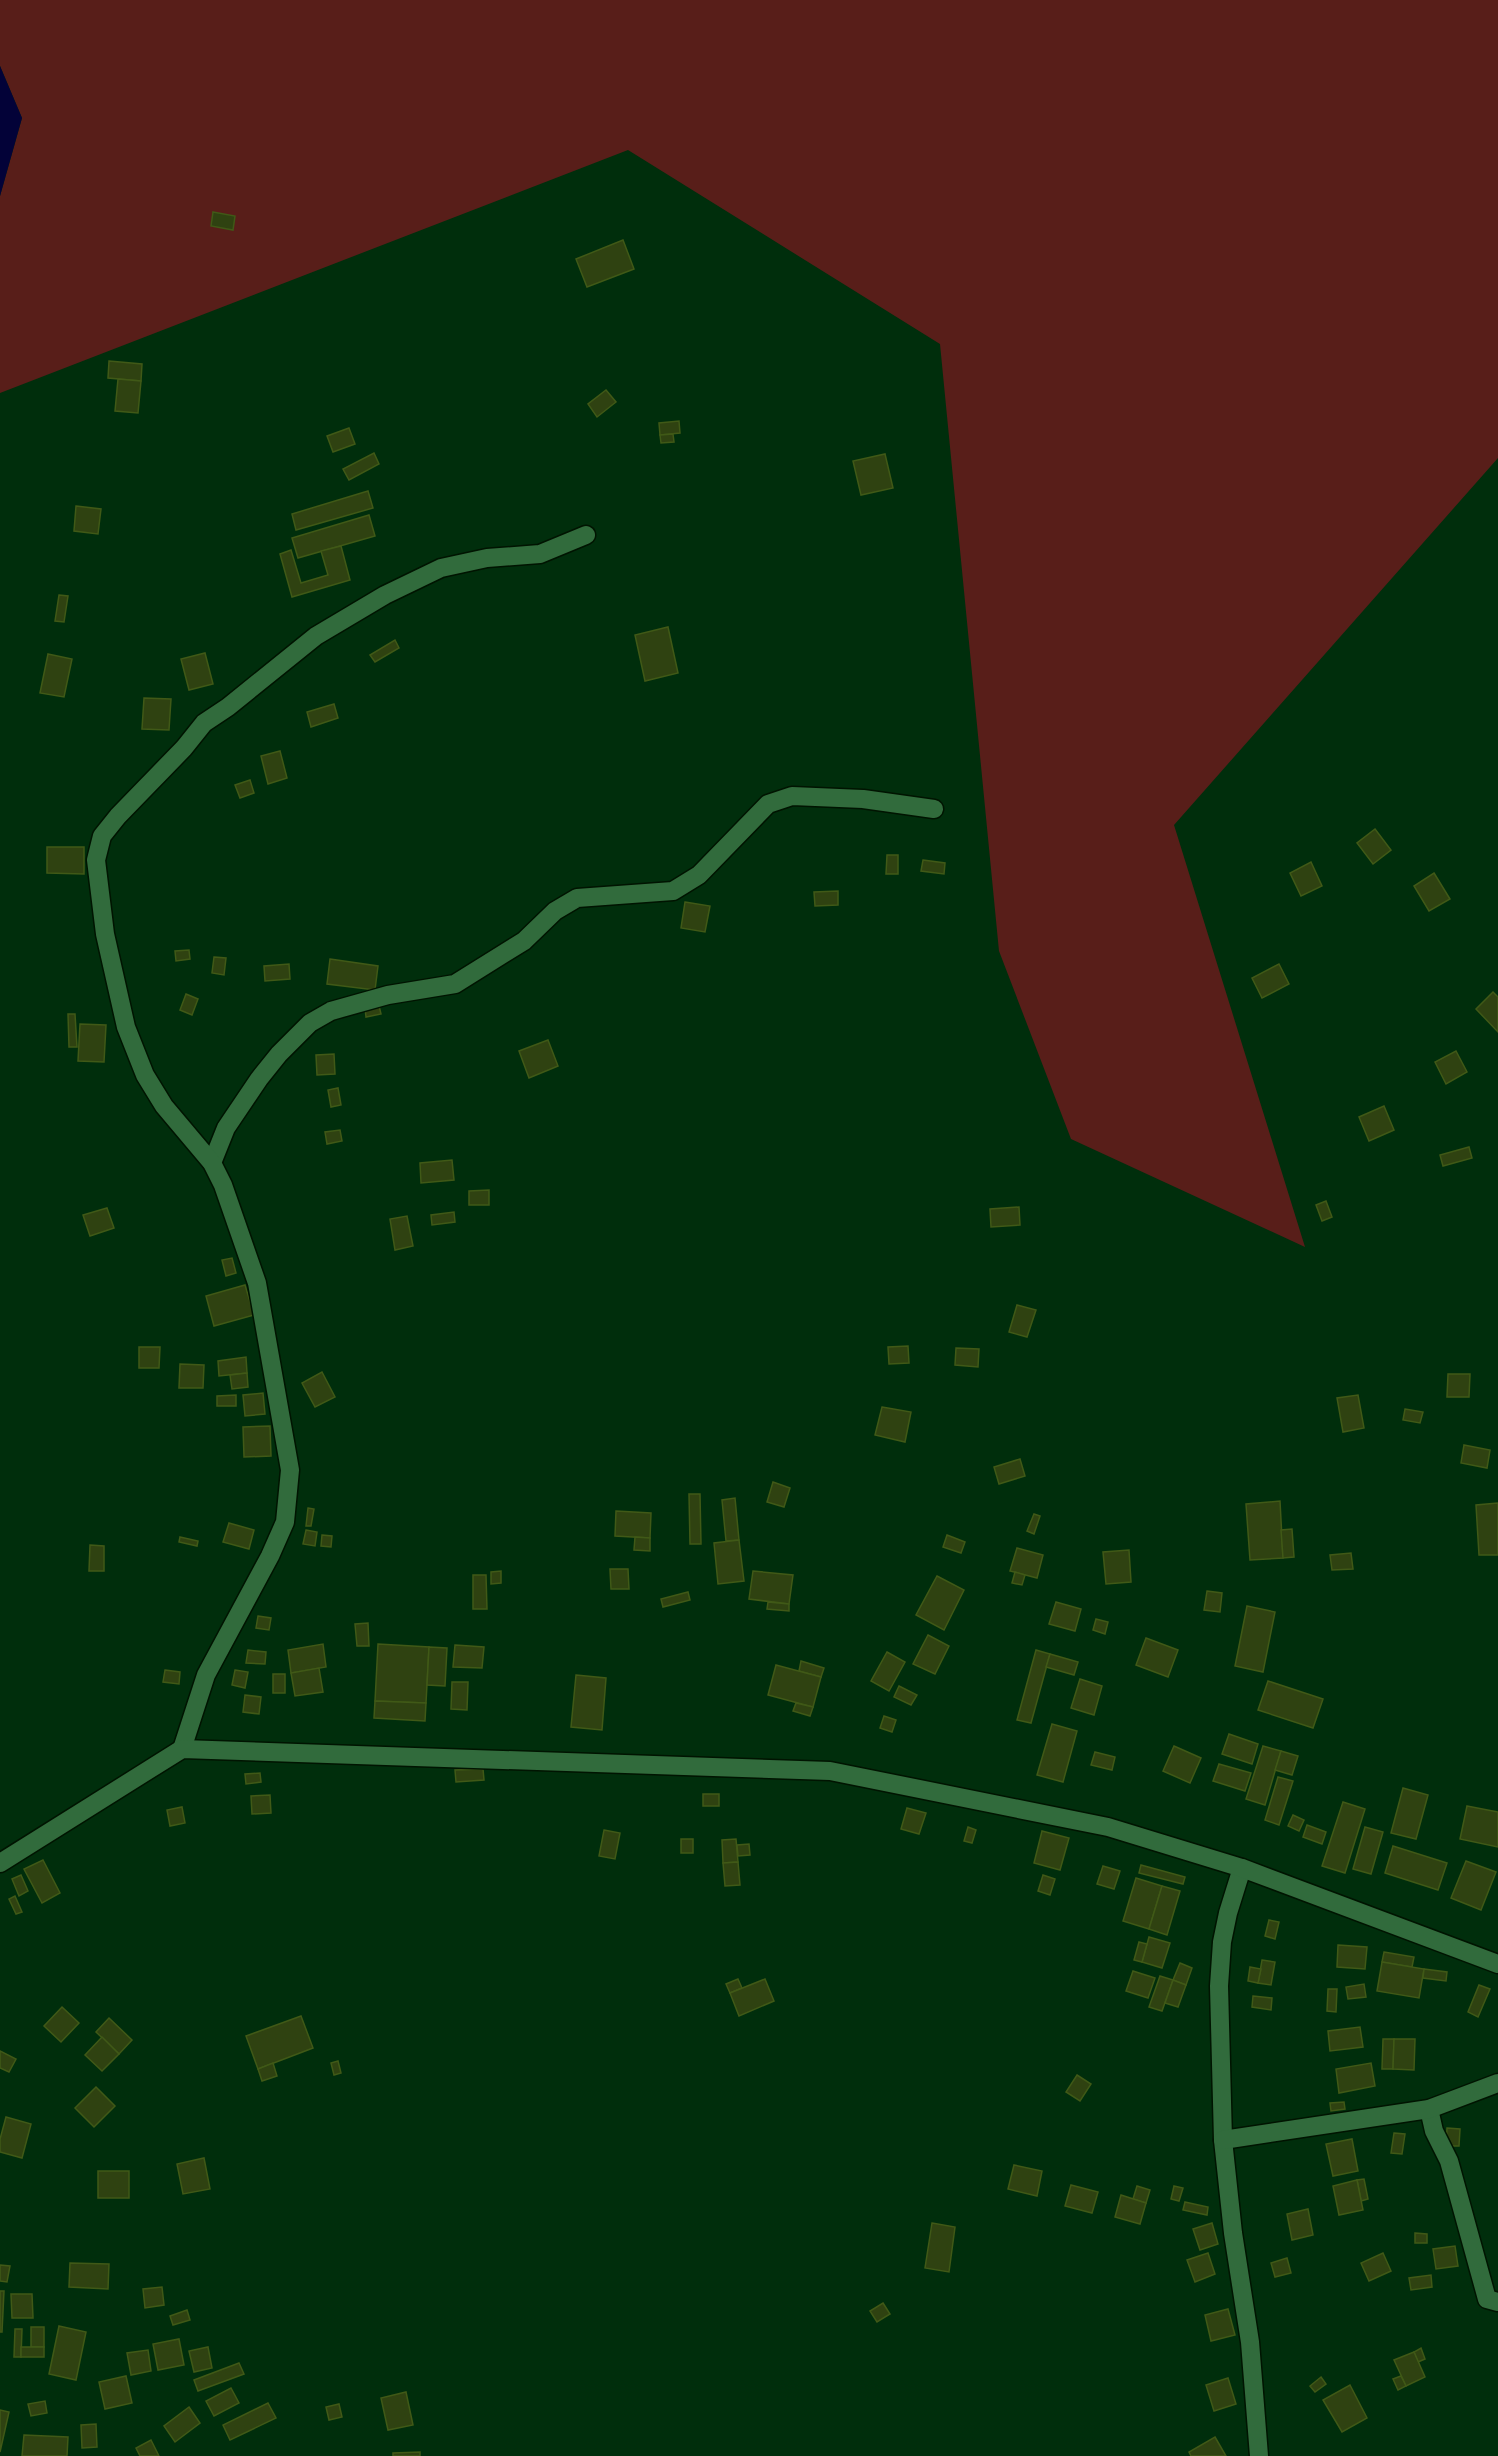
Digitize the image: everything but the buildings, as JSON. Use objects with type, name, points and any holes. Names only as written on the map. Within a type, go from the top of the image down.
[{"type":"street","points":[[182,1749],[206,1674],[270,1556],[285,1522],[290,1470],[257,1283],[223,1185],[212,1163],[164,1106],[145,1076],[126,1027],[105,934],[96,860],[102,836],[118,816],[184,748],[204,723],[316,636],[385,595],[441,568],[487,558],[540,554],[586,535]]},
{"type":"street","points":[[212,1163],[226,1128],[259,1079],[279,1054],[310,1023],[331,1011],[388,995],[455,984],[524,941],[555,911],[577,898],[673,891],[699,875],[768,804],[792,796],[863,799],[934,809]]},
{"type":"street","points":[[0,1863],[182,1749],[830,1771],[1108,1827],[1242,1868],[1498,1964]]},
{"type":"street","points":[[1242,1868],[1222,1942],[1219,1986],[1223,2140],[1233,2233],[1250,2342],[1259,2456]]},
{"type":"street","points":[[1223,2140],[1429,2109],[1498,2083]]},
{"type":"street","points":[[1429,2109],[1434,2131],[1449,2161],[1487,2299],[1498,2302]]},
{"type":"shaded area","points":[[0,0],[1498,0],[1498,458],[1174,825],[1305,1247],[1071,1139],[999,951],[940,344],[628,150],[0,393],[0,196],[22,118],[0,66]]},
{"type":"shaded area","points":[[0,66],[22,118],[0,196]]}]
